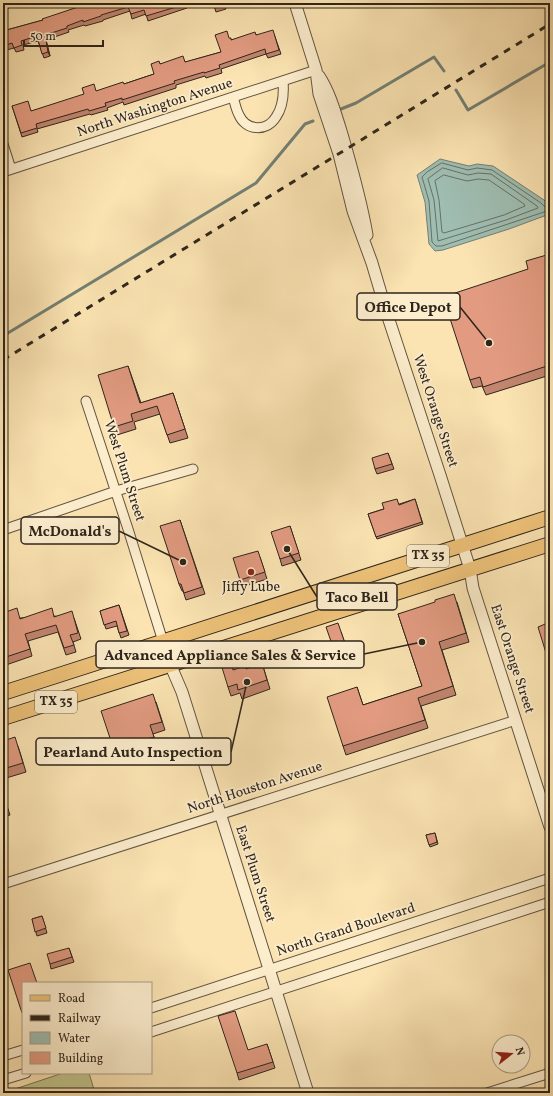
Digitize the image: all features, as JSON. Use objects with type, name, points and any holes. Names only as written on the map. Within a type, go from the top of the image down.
[{"type":"main road","name":"TX 35","points":[[3,693],[550,517]]},
{"type":"main road","name":"TX 35","points":[[3,718],[550,544]]},
{"type":"street","points":[[3,5],[8,3]]},
{"type":"street","name":"West Orange Street","points":[[294,3],[316,70],[328,91],[354,175],[372,263],[470,569]]},
{"type":"street","name":"North Washington Avenue","points":[[7,171],[316,70]]},
{"type":"street","points":[[233,97],[243,122],[250,128],[259,128],[270,124],[278,115],[284,91],[283,81]]},
{"type":"street","points":[[3,144],[7,171]]},
{"type":"street","name":"West Plum Street","points":[[86,401],[170,664]]},
{"type":"street","points":[[3,530],[116,491],[193,469]]},
{"type":"street","name":"East Orange Street","points":[[470,569],[473,588],[550,827]]},
{"type":"street","name":"East Plum Street","points":[[170,664],[182,692],[308,1093]]},
{"type":"street","name":"North Houston Avenue","points":[[3,884],[516,720]]},
{"type":"street","name":"North Grand Boulevard","points":[[152,1008],[550,878]]},
{"type":"street","points":[[152,1032],[550,902]]},
{"type":"street","points":[[3,1056],[22,1050]]},
{"type":"street","points":[[487,1093],[550,1073]]},
{"type":"street","points":[[3,1080],[23,1074]]},
{"type":"green space","points":[[60,1074],[89,1074],[95,1093],[3,1093]]},
{"type":"water","points":[[440,159],[469,166],[477,164],[493,166],[544,200],[550,206],[550,211],[547,215],[509,229],[443,250],[435,251],[429,244],[425,202],[417,175]]},
{"type":"building","points":[[90,3],[186,4],[146,16],[144,10],[131,14],[128,7],[83,22],[83,20],[67,26],[67,28],[45,35],[48,52],[42,54],[37,36],[21,41],[22,45],[14,48],[12,43],[3,46],[3,31],[43,20],[42,19]]},
{"type":"building","points":[[213,3],[224,3],[225,4],[215,8]]},
{"type":"building","points":[[273,30],[279,50],[266,54],[265,49],[219,65],[220,68],[174,81],[175,83],[122,100],[122,98],[105,103],[106,106],[89,111],[88,109],[36,124],[37,128],[21,133],[12,106],[28,101],[31,111],[84,94],[82,88],[94,84],[96,91],[154,74],[151,64],[159,61],[160,64],[183,56],[185,62],[221,52],[215,35],[227,31],[231,40],[255,32],[256,35]]},
{"type":"building","points":[[550,254],[550,365],[483,387],[480,377],[470,380],[443,297],[528,269],[526,261]]},
{"type":"building","points":[[128,366],[140,403],[173,393],[185,429],[167,435],[157,406],[131,414],[133,421],[114,427],[98,375]]},
{"type":"building","points":[[388,453],[392,464],[375,469],[372,458]]},
{"type":"building","points":[[397,499],[399,505],[415,499],[422,522],[376,537],[368,514],[384,509],[382,503]]},
{"type":"building","points":[[180,520],[202,587],[184,593],[181,584],[179,584],[160,526]]},
{"type":"building","points":[[290,526],[299,553],[280,559],[271,532]]},
{"type":"building","name":"Jiffy Lube","points":[[258,551],[265,572],[240,580],[233,558]]},
{"type":"building","points":[[454,594],[466,633],[439,642],[453,686],[418,698],[425,720],[343,746],[327,697],[357,687],[363,705],[422,686],[398,614]]},
{"type":"building","points":[[119,605],[127,631],[119,633],[116,621],[104,625],[100,611]]},
{"type":"building","points":[[17,608],[20,619],[52,608],[54,617],[72,611],[78,633],[70,635],[74,645],[64,648],[56,625],[25,634],[30,649],[3,658],[3,613]]},
{"type":"building","points":[[550,622],[550,666],[538,627]]},
{"type":"building","points":[[338,623],[346,646],[334,650],[326,627]]},
{"type":"building","points":[[229,658],[233,670],[245,666],[246,669],[262,663],[267,680],[238,690],[237,684],[228,687],[220,661]]},
{"type":"building","points":[[153,694],[162,722],[150,725],[154,737],[114,750],[101,711]]},
{"type":"building","points":[[15,737],[23,763],[3,769],[3,741]]},
{"type":"building","points":[[5,800],[8,810],[3,812],[3,801]]},
{"type":"building","points":[[435,833],[437,842],[429,845],[426,835]]},
{"type":"building","points":[[42,916],[46,928],[35,932],[32,919]]},
{"type":"building","points":[[69,948],[72,957],[50,964],[47,954]]},
{"type":"building","points":[[30,963],[37,982],[22,982],[22,1013],[8,970]]},
{"type":"building","points":[[235,1011],[248,1050],[267,1044],[273,1062],[237,1073],[218,1016]]},
{"type":"waterway","points":[[336,111],[356,103],[434,57],[444,71]]},
{"type":"waterway","points":[[456,90],[468,110],[550,62]]},
{"type":"waterway","points":[[3,336],[256,183],[305,124],[313,121]]},
{"type":"railway","points":[[3,360],[550,24]]},
{"type":"place","name":"Office Depot","points":[[489,343]]},
{"type":"place","name":"Taco Bell","points":[[287,549]]},
{"type":"place","name":"McDonald's","points":[[183,562]]},
{"type":"place","name":"Jiffy Lube","points":[[251,572]]},
{"type":"place","name":"Advanced Appliance Sales & Service","points":[[422,642]]},
{"type":"place","name":"Pearland Auto Inspection","points":[[247,682]]}]
